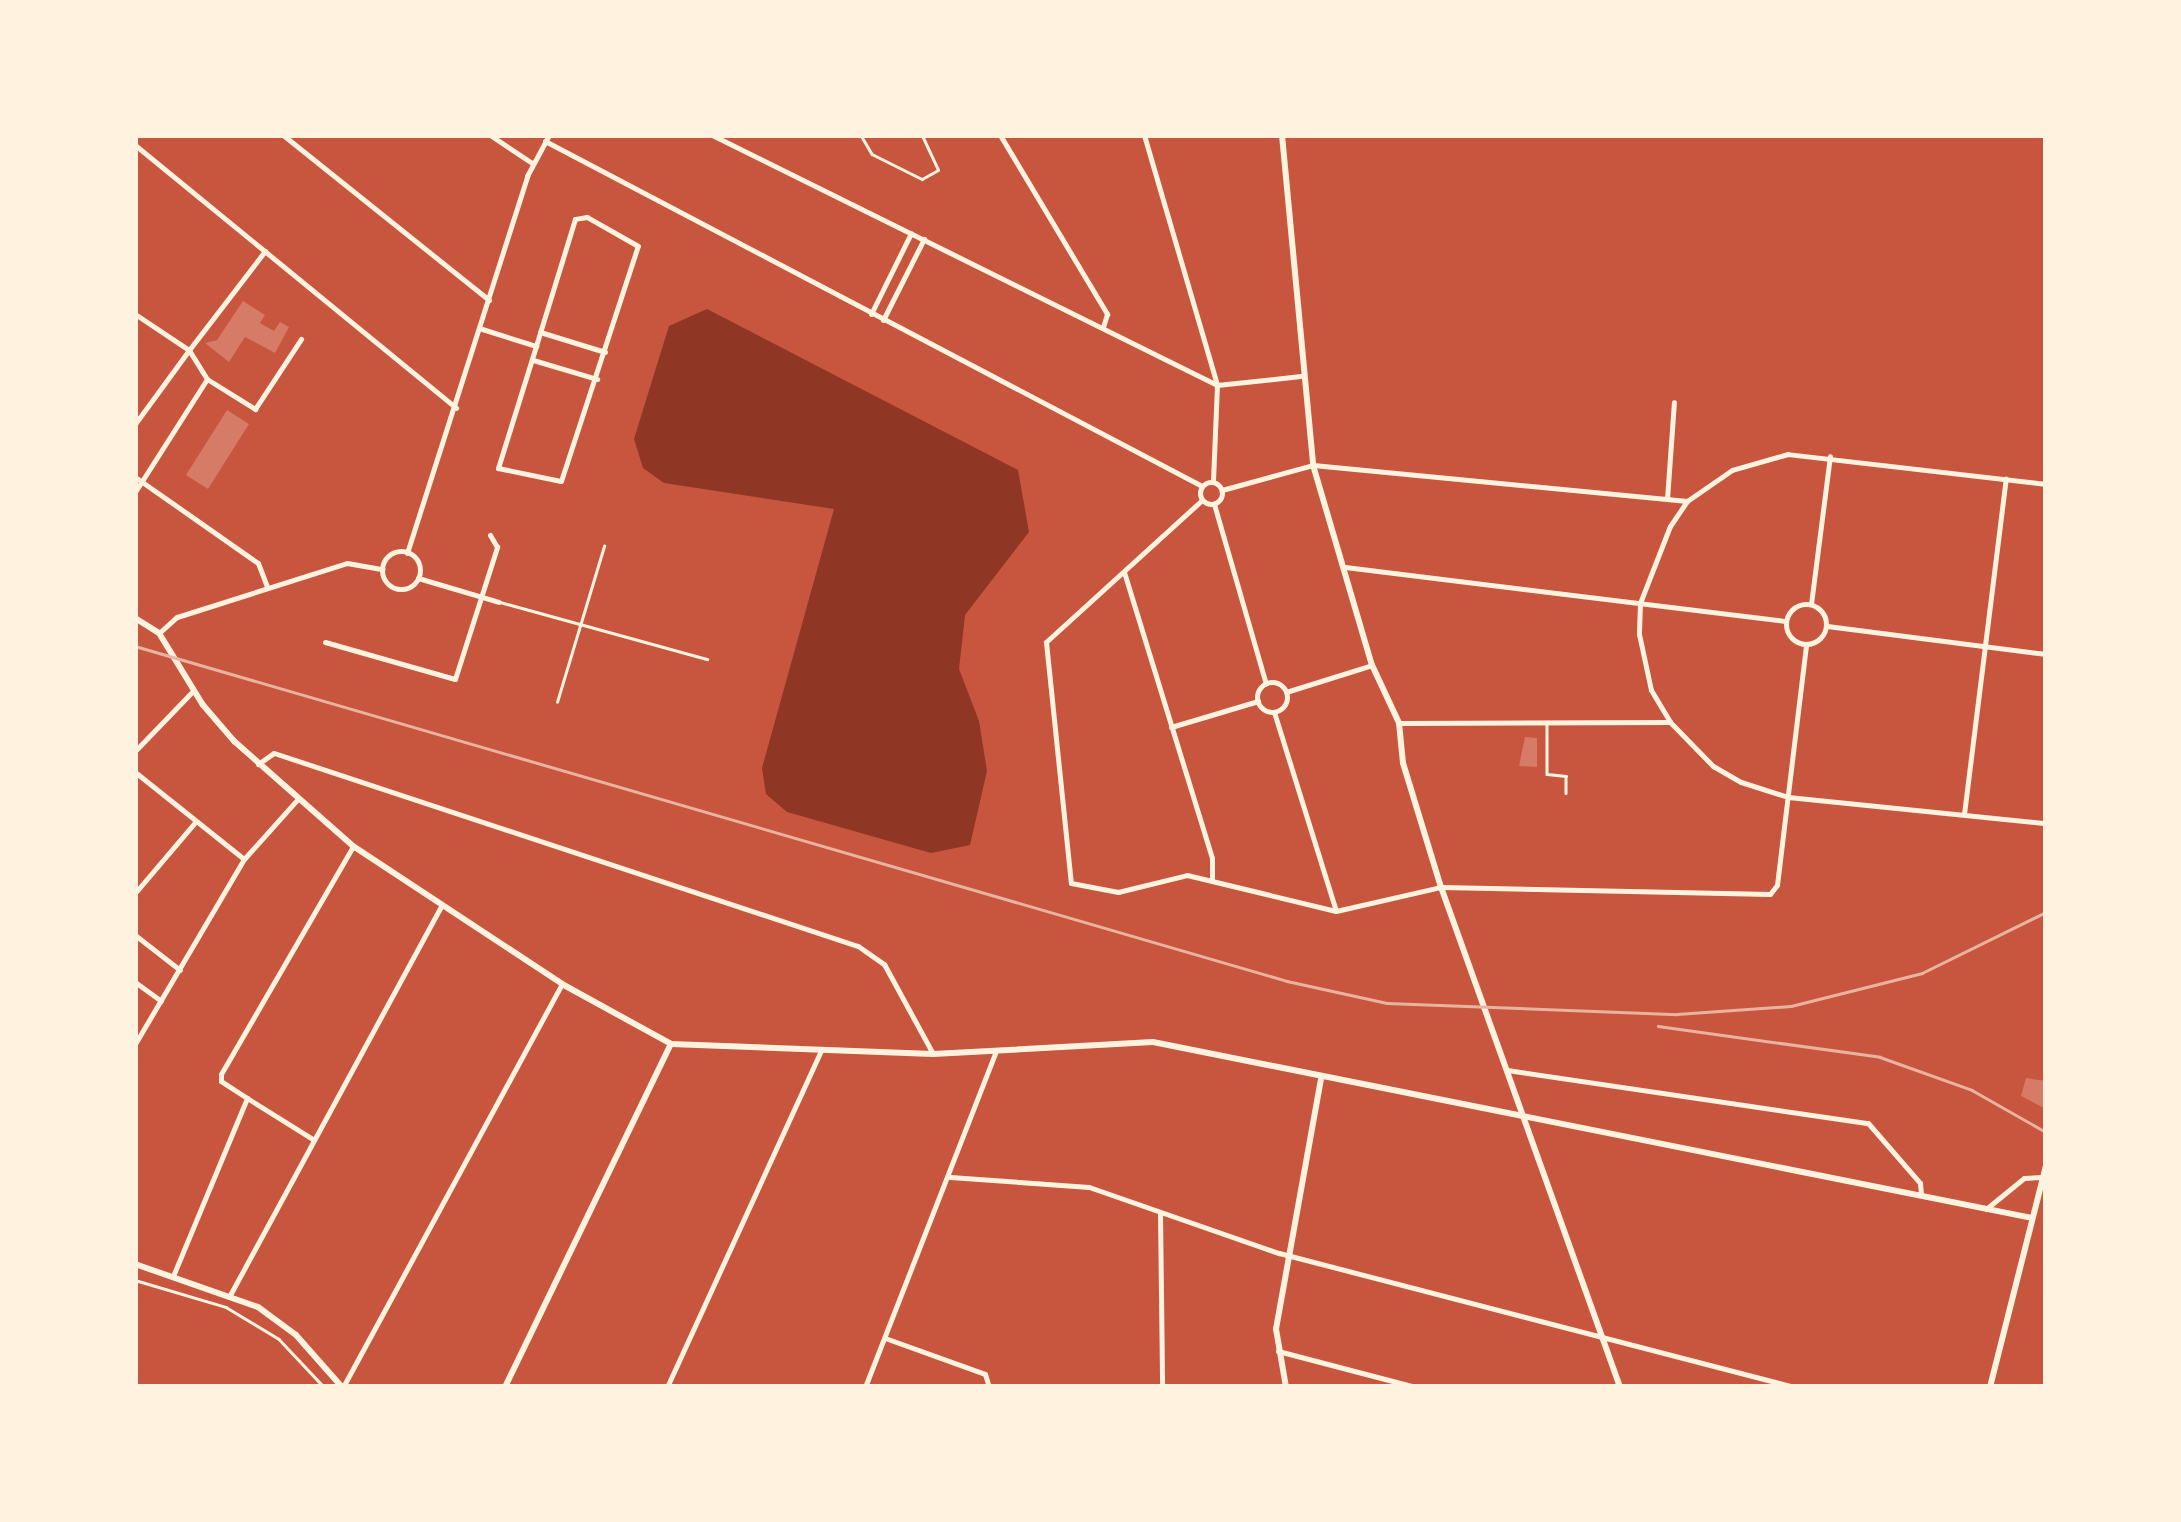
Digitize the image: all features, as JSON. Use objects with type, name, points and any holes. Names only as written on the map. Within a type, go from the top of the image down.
[{"type":"street","points":[[283,135],[489,300]]},
{"type":"street","points":[[490,135],[532,163]]},
{"type":"street","points":[[712,135],[1217,384],[1300,376]]},
{"type":"street","points":[[1000,135],[1106,314],[1103,328]]},
{"type":"street","points":[[1144,135],[1217,384],[1213,482]]},
{"type":"street","points":[[1282,135],[1300,376],[1313,465],[1372,666],[1400,723],[1403,763],[1441,887],[1620,1387]]},
{"type":"street","points":[[407,552],[482,329],[532,163],[547,138],[882,320],[1202,486],[1213,482]]},
{"type":"street","points":[[135,145],[456,408]]},
{"type":"street","points":[[587,216],[638,246],[567,476],[503,474],[498,468],[540,332],[572,225],[587,216]]},
{"type":"street","points":[[871,314],[912,233]]},
{"type":"street","points":[[882,320],[924,238]]},
{"type":"street","points":[[135,424],[264,251]]},
{"type":"street","points":[[135,314],[190,350],[206,379],[255,410],[301,340]]},
{"type":"street","points":[[482,329],[536,346]]},
{"type":"street","points":[[540,332],[605,352]]},
{"type":"street","points":[[532,360],[597,379]]},
{"type":"street","points":[[135,492],[138,480],[206,379]]},
{"type":"street","points":[[1666,499],[1674,402]]},
{"type":"street","points":[[1811,604],[1830,456]]},
{"type":"street","points":[[2046,484],[1830,456],[1764,459],[1732,470],[1688,501],[1652,560],[1640,603],[1647,675],[1670,722],[1712,766],[1788,797],[2046,824]]},
{"type":"street","points":[[1171,727],[1258,701],[1266,684],[1214,504],[1222,490],[1313,465],[1688,501]]},
{"type":"street","points":[[1964,815],[2006,479]]},
{"type":"street","points":[[138,480],[258,563],[267,587]]},
{"type":"street","points":[[1213,482],[1222,490]]},
{"type":"street","points":[[1202,486],[1202,500],[1046,642],[1066,873],[1071,883],[1118,892],[1187,875],[1336,911],[1441,887],[1770,894],[1778,885],[1806,644]]},
{"type":"street","points":[[1202,500],[1214,504]]},
{"type":"street","points":[[325,642],[455,680],[497,548],[490,535]]},
{"type":"street","points":[[382,569],[391,554],[407,552],[417,560],[418,578]]},
{"type":"street","points":[[158,633],[177,617],[347,563],[382,569],[396,588],[418,578],[499,602]]},
{"type":"street","points":[[1345,567],[1786,621]]},
{"type":"street","points":[[1124,571],[1212,858],[1212,881]]},
{"type":"street","points":[[1786,621],[1797,605],[1811,604],[1821,610],[1827,626]]},
{"type":"street","points":[[135,618],[158,633],[193,691],[258,764],[353,846],[562,984],[670,1044],[934,1054],[1153,1042],[1321,1080],[2032,1218]]},
{"type":"street","points":[[1786,621],[1793,640],[1806,644],[1817,641],[1827,626]]},
{"type":"street","points":[[1827,626],[2046,654]]},
{"type":"street","points":[[1266,684],[1286,692],[1372,666]]},
{"type":"street","points":[[135,751],[193,691]]},
{"type":"street","points":[[1274,712],[1286,692]]},
{"type":"street","points":[[1258,701],[1274,712],[1336,911]]},
{"type":"street","points":[[1400,723],[1670,722]]},
{"type":"street","points":[[258,764],[274,753],[858,946],[884,964],[934,1054]]},
{"type":"street","points":[[135,772],[244,859]]},
{"type":"street","points":[[135,1044],[244,859],[297,800]]},
{"type":"street","points":[[135,893],[196,821]]},
{"type":"street","points":[[314,1140],[221,1081],[221,1074],[353,846]]},
{"type":"street","points":[[230,1295],[442,907]]},
{"type":"street","points":[[135,935],[180,970]]},
{"type":"street","points":[[135,982],[161,1002]]},
{"type":"street","points":[[135,1264],[230,1295],[278,1320],[342,1387],[562,984]]},
{"type":"street","points":[[505,1387],[670,1044]]},
{"type":"street","points":[[667,1387],[821,1051]]},
{"type":"street","points":[[865,1387],[950,1177],[994,1053]]},
{"type":"street","points":[[1507,1070],[1868,1123],[1920,1183],[1921,1196]]},
{"type":"street","points":[[1286,1387],[1278,1351],[1288,1256],[1321,1080]]},
{"type":"street","points":[[173,1276],[247,1098]]},
{"type":"street","points":[[1990,1387],[2046,1165]]},
{"type":"street","points":[[950,1177],[1089,1186],[1288,1256],[1794,1387]]},
{"type":"street","points":[[1986,1209],[2024,1178],[2042,1177]]},
{"type":"street","points":[[1160,1212],[1162,1387]]},
{"type":"street","points":[[885,1338],[985,1374],[988,1387]]},
{"type":"street","points":[[1278,1351],[1414,1387]]},
{"type":"lane","points":[[557,702],[604,546]]},
{"type":"lane","points":[[499,602],[707,659]]},
{"type":"lane","points":[[1547,722],[1547,774],[1566,776],[1566,794]]},
{"type":"path","points":[[861,135],[872,154],[922,179],[938,170],[922,135]]},
{"type":"path","points":[[135,1280],[226,1307],[279,1339],[324,1387]]},
{"type":"shaded area","points":[[707,309],[1018,470],[1029,532],[965,615],[959,669],[979,721],[987,771],[970,845],[931,853],[787,812],[766,794],[762,768],[834,509],[664,483],[643,468],[634,439],[669,326]]},
{"type":"building","points":[[243,301],[265,315],[260,323],[274,331],[280,322],[289,327],[275,353],[245,337],[229,362],[205,343],[217,340]]},
{"type":"building","points":[[227,410],[249,424],[208,489],[186,475]]},
{"type":"building","points":[[1525,737],[1537,738],[1537,767],[1519,766]]},
{"type":"building","points":[[2026,1078],[2046,1081],[2044,1108],[2021,1096]]},
{"type":"railway","points":[[135,646],[1287,981],[1387,1003],[1677,1014],[1791,1006],[1922,973],[2046,912]]},
{"type":"railway","points":[[1658,1026],[1880,1057],[1972,1090],[2046,1132]]}]
